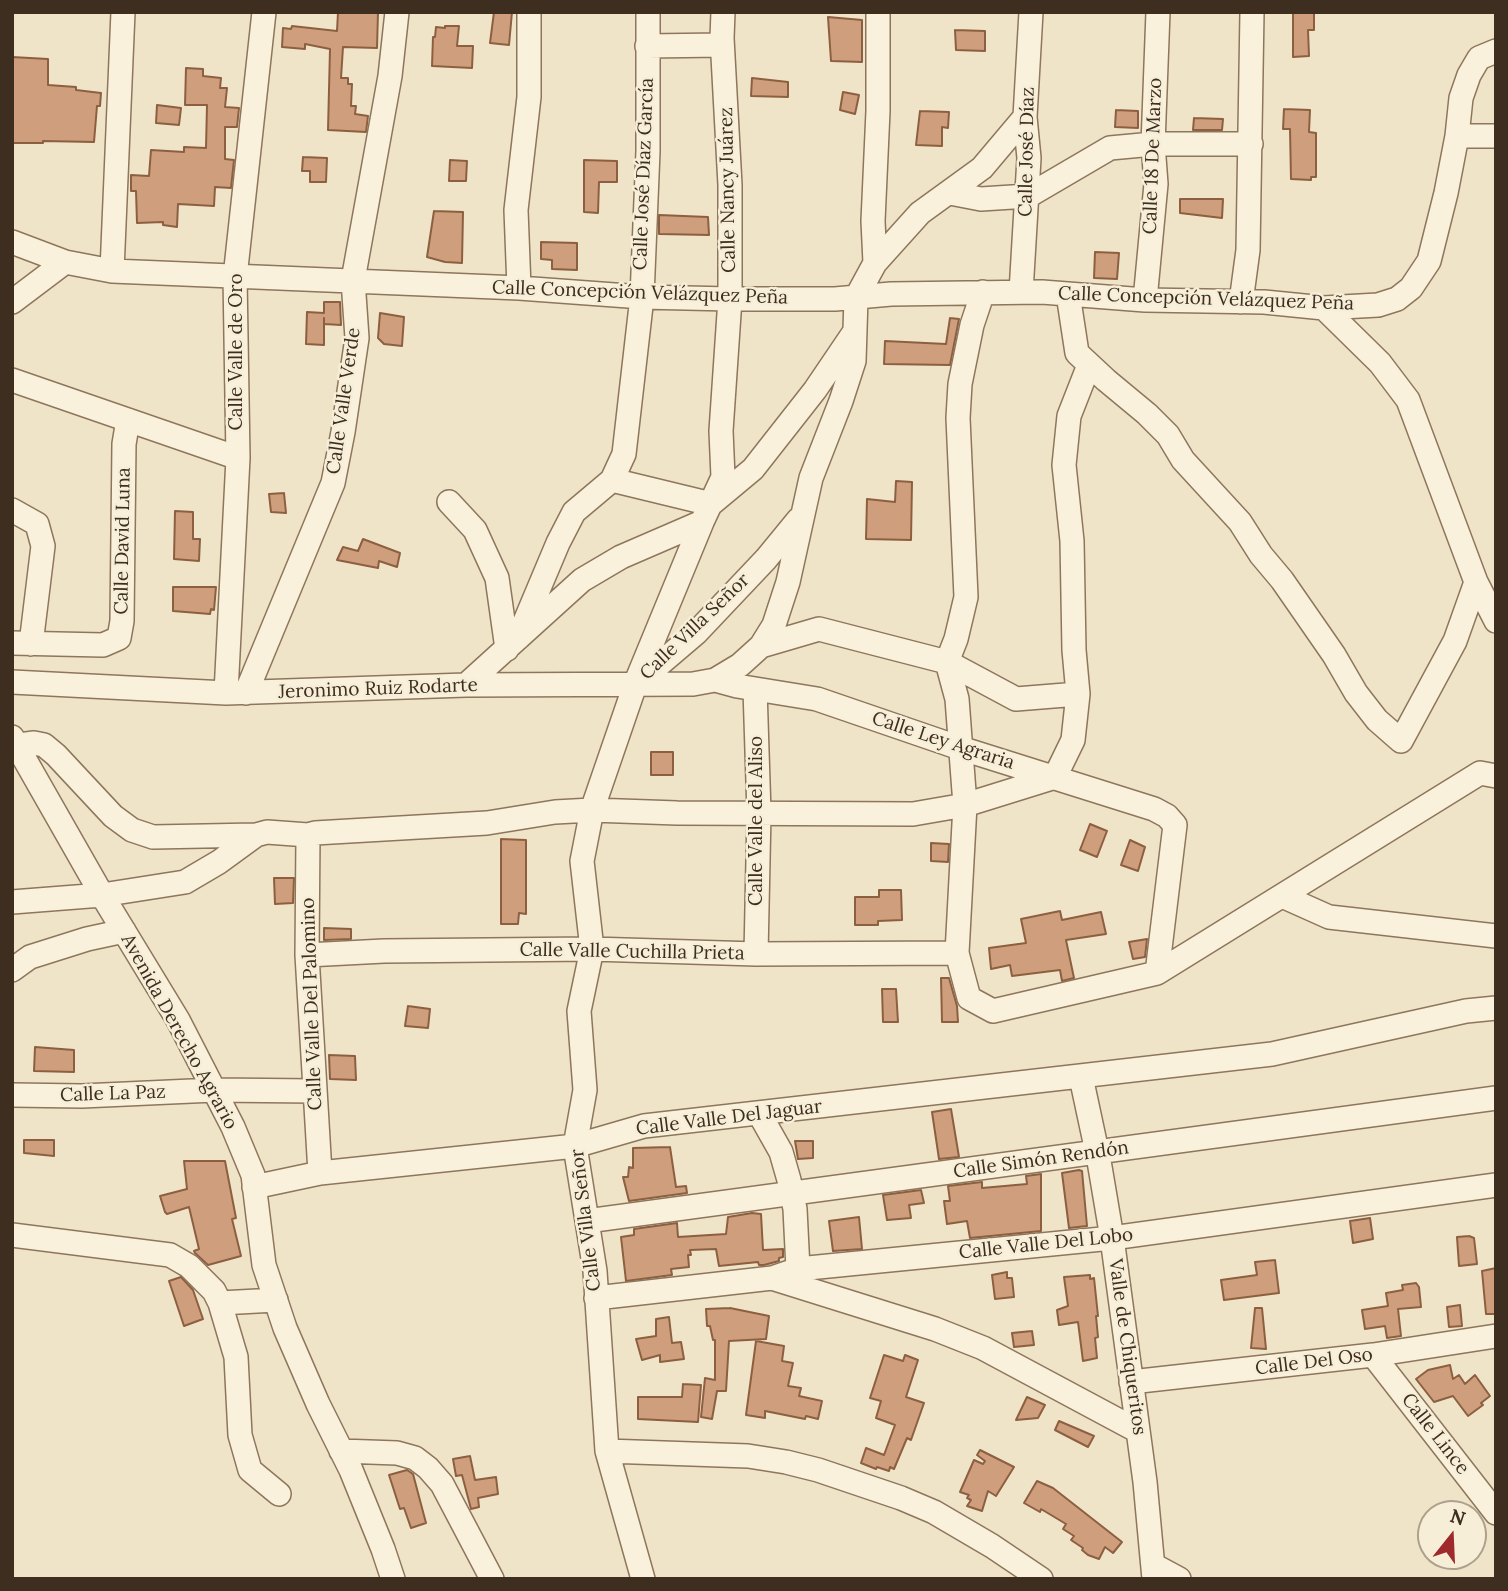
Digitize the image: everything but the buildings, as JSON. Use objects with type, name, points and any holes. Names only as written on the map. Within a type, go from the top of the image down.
[{"type":"street","points":[[112,271],[123,12]]},
{"type":"street","name":"Calle Valle de Oro","points":[[236,693],[238,458],[235,277],[264,12]]},
{"type":"street","name":"Calle Valle Verde","points":[[236,693],[332,483],[344,432],[357,338],[353,280],[390,76],[397,12]]},
{"type":"street","points":[[519,288],[516,210],[529,97],[529,12]]},
{"type":"street","name":"Calle José Díaz García","points":[[512,644],[575,512],[612,480],[624,454],[642,296],[648,151],[648,12]]},
{"type":"street","name":"Calle Nancy Juárez","points":[[635,685],[723,477],[721,431],[730,299],[730,186],[722,45],[723,12]]},
{"type":"street","points":[[875,263],[873,221],[878,111],[878,12]]},
{"type":"street","name":"Calle José Díaz","points":[[1021,292],[1030,158],[1025,117],[1031,12]]},
{"type":"street","name":"Calle 18 De Marzo","points":[[1145,300],[1156,184],[1153,144],[1158,12]]},
{"type":"street","points":[[1241,302],[1248,250],[1252,12]]},
{"type":"street","points":[[647,46],[722,45]]},
{"type":"street","points":[[1496,51],[1479,58],[1469,75],[1461,99],[1457,136],[1496,136]]},
{"type":"street","name":"Calle Villa Señor","points":[[740,665],[761,646],[774,625],[788,582],[811,478],[838,411],[853,361],[856,298],[875,263],[920,213],[982,168],[1025,117]]},
{"type":"street","name":"Calle Concepción Velázquez Peña","points":[[12,242],[65,262],[112,271],[353,280],[642,296],[730,299],[856,298],[891,294],[1021,292],[1324,308],[1378,305],[1397,299],[1411,288],[1429,261],[1457,136]]},
{"type":"street","points":[[950,193],[981,199],[1028,196],[1110,148],[1153,144],[1251,145]]},
{"type":"street","points":[[12,302],[65,262]]},
{"type":"street","points":[[983,292],[972,325],[960,384],[958,418],[966,597],[956,639],[947,662],[957,699],[965,805],[957,953],[969,998],[993,1011],[1157,973],[1480,773],[1496,776]]},
{"type":"street","points":[[1068,294],[1077,353],[1168,435],[1184,460],[1240,522],[1334,655],[1356,693],[1377,720],[1401,741],[1455,641],[1476,582]]},
{"type":"street","points":[[1324,308],[1380,363],[1408,400],[1476,582],[1496,621]]},
{"type":"street","points":[[466,685],[582,580],[706,513],[753,469],[815,390],[856,331]]},
{"type":"street","points":[[14,743],[44,745],[113,817],[132,830],[153,837],[279,832],[308,835],[487,822],[555,812],[592,810],[913,814],[965,805],[1055,778],[1073,740],[1078,694],[1074,650],[1072,541],[1064,465],[1069,416],[1089,365]]},
{"type":"street","points":[[12,380],[238,458]]},
{"type":"street","name":"Calle David Luna","points":[[22,643],[103,645],[118,638],[122,621],[124,444],[128,420]]},
{"type":"street","points":[[612,480],[706,513]]},
{"type":"street","points":[[449,502],[475,530],[497,578],[512,644]]},
{"type":"street","points":[[12,510],[37,524],[43,546],[22,643]]},
{"type":"street","name":"Calle Villa Señor","points":[[643,1579],[607,1451],[595,1271],[575,1146],[585,1090],[579,1011],[592,949],[582,861],[592,810],[635,685],[696,633],[766,559],[803,515]]},
{"type":"street","points":[[761,646],[819,629],[947,662],[1016,699],[1078,694]]},
{"type":"street","name":"Jeronimo Ruiz Rodarte","points":[[12,682],[236,693],[466,685],[694,684],[715,680],[740,665]]},
{"type":"street","name":"Calle Ley Agraria","points":[[715,680],[817,699],[960,748],[1154,808],[1167,816],[1175,825],[1157,973]]},
{"type":"street","name":"Calle Valle del Aliso","points":[[755,689],[760,813],[756,954]]},
{"type":"street","name":"Avenida Derecho Agrario","points":[[14,743],[178,1020],[233,1126],[253,1175],[264,1265],[285,1328],[341,1451],[393,1579]]},
{"type":"street","points":[[12,902],[102,895],[185,882],[256,835]]},
{"type":"street","name":"Calle Valle Del Palomino","points":[[308,835],[307,955],[320,1173]]},
{"type":"street","points":[[1282,895],[1329,918],[1496,936]]},
{"type":"street","points":[[12,970],[30,957],[87,939],[124,931]]},
{"type":"street","name":"Calle Valle Cuchilla Prieta","points":[[307,955],[384,951],[592,949],[756,954],[957,953]]},
{"type":"street","points":[[1081,1076],[1272,1054],[1466,1011],[1496,1008]]},
{"type":"street","name":"Calle Valle Del Jaguar","points":[[254,1187],[320,1173],[575,1146],[644,1126],[1081,1076]]},
{"type":"street","name":"Valle de Chiqueritos","points":[[1081,1076],[1112,1238],[1154,1572]]},
{"type":"street","name":"Calle La Paz","points":[[12,1095],[82,1096],[214,1090],[315,1091]]},
{"type":"street","name":"Calle Simón Rendón","points":[[587,1221],[1496,1098]]},
{"type":"street","points":[[759,1113],[781,1152],[792,1193],[798,1269]]},
{"type":"street","name":"Calle Valle Del Lobo","points":[[596,1298],[772,1278],[798,1269],[1112,1238],[1496,1185]]},
{"type":"street","points":[[12,1235],[170,1255],[189,1266],[214,1291],[220,1303],[236,1357],[240,1435],[250,1470],[279,1493]]},
{"type":"street","points":[[772,1278],[935,1329],[983,1348],[1138,1432]]},
{"type":"street","points":[[220,1303],[276,1300]]},
{"type":"street","name":"Calle Del Oso","points":[[1131,1382],[1373,1355],[1496,1336]]},
{"type":"street","name":"Calle Lince","points":[[1373,1355],[1496,1513]]},
{"type":"street","points":[[341,1451],[397,1453],[415,1458],[428,1468],[442,1484],[492,1579]]},
{"type":"street","points":[[607,1451],[748,1456],[818,1470],[901,1498],[933,1512],[992,1546],[1041,1579]]},
{"type":"street","points":[[1154,1572],[1179,1579]]}]
